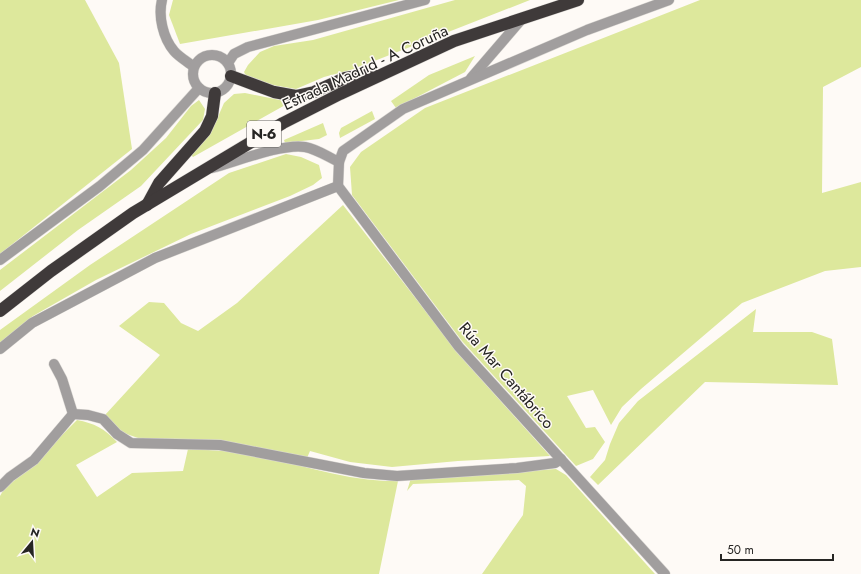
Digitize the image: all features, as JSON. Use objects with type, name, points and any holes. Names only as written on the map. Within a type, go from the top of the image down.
[{"type":"highway","name":"Estrada Madrid - A Coruña","points":[[0,310],[51,271],[133,213],[283,123],[385,72],[454,41],[578,0]]},
{"type":"highway","points":[[231,76],[274,92],[296,96],[314,92],[345,78],[385,72]]},
{"type":"highway","points":[[147,205],[159,183],[205,131],[212,116],[215,93]]},
{"type":"street","points":[[162,0],[160,9],[163,30],[174,51],[194,67]]},
{"type":"street","points":[[228,63],[234,54],[248,47],[425,0]]},
{"type":"street","points":[[0,349],[32,323],[155,258],[338,186],[339,162],[343,151],[403,109],[587,30],[669,0]]},
{"type":"street","points":[[468,81],[521,20]]},
{"type":"street","points":[[212,55],[224,59],[228,63],[231,76],[226,88],[215,93],[203,92],[199,88],[193,78],[194,67],[201,58],[212,55]]},
{"type":"street","points":[[0,260],[100,186],[143,150],[199,88]]},
{"type":"street","points":[[206,170],[276,150],[300,146],[319,152],[339,162]]},
{"type":"street","name":"Rúa Mar Cantábrico","points":[[338,186],[459,347],[666,574]]},
{"type":"street","points":[[54,364],[62,380],[73,414]]},
{"type":"street","points":[[73,414],[88,415],[102,419],[117,434],[131,443],[220,446],[280,456],[364,473],[397,476],[517,468],[555,463],[561,459]]},
{"type":"street","points":[[0,487],[10,477],[34,460],[73,414]]},
{"type":"green space","points":[[0,0],[85,0],[119,63],[132,149],[0,254]]},
{"type":"green space","points":[[173,0],[399,0],[318,20],[180,44],[169,15]]},
{"type":"green space","points":[[455,0],[530,0],[354,69],[324,77],[296,89],[254,82],[247,78],[244,72],[248,65],[260,52],[274,46],[313,40]]},
{"type":"green space","points":[[700,0],[861,0],[861,67],[823,87],[822,193],[861,182],[861,267],[825,271],[742,303],[641,389],[622,407],[611,425],[593,390],[567,396],[586,428],[595,427],[605,442],[593,459],[576,466],[462,341],[352,195],[350,167],[361,152],[425,108]]},
{"type":"green space","points":[[475,56],[465,72],[396,108],[391,101],[429,75]]},
{"type":"green space","points":[[245,93],[280,100],[287,104],[193,157],[189,153],[202,141],[217,119],[224,103],[234,94]]},
{"type":"green space","points":[[199,100],[205,109],[203,120],[141,186],[78,230],[0,291],[0,270],[131,170],[166,138],[191,106]]},
{"type":"green space","points":[[372,111],[375,119],[340,138],[339,133],[341,128]]},
{"type":"green space","points":[[323,123],[327,135],[319,139],[285,143],[284,140]]},
{"type":"green space","points":[[286,154],[301,157],[319,165],[322,178],[313,185],[290,196],[191,234],[96,280],[33,316],[0,343],[0,330],[90,265],[229,173]]},
{"type":"green space","points":[[343,205],[463,359],[550,456],[458,461],[392,467],[350,462],[310,451],[307,458],[138,438],[118,431],[105,415],[160,355],[119,326],[149,302],[164,303],[181,323],[198,331],[237,303]]},
{"type":"green space","points":[[756,309],[753,332],[812,332],[832,339],[838,385],[705,382],[598,485],[590,477],[605,460],[619,423],[638,401]]},
{"type":"green space","points":[[77,420],[99,427],[117,442],[76,465],[97,497],[132,473],[183,471],[188,449],[237,452],[357,478],[398,481],[379,574],[0,574],[0,496],[4,489],[31,466]]},
{"type":"green space","points":[[556,469],[566,475],[655,574],[482,574],[523,515],[526,486],[519,480],[413,484],[407,491],[411,478]]}]
